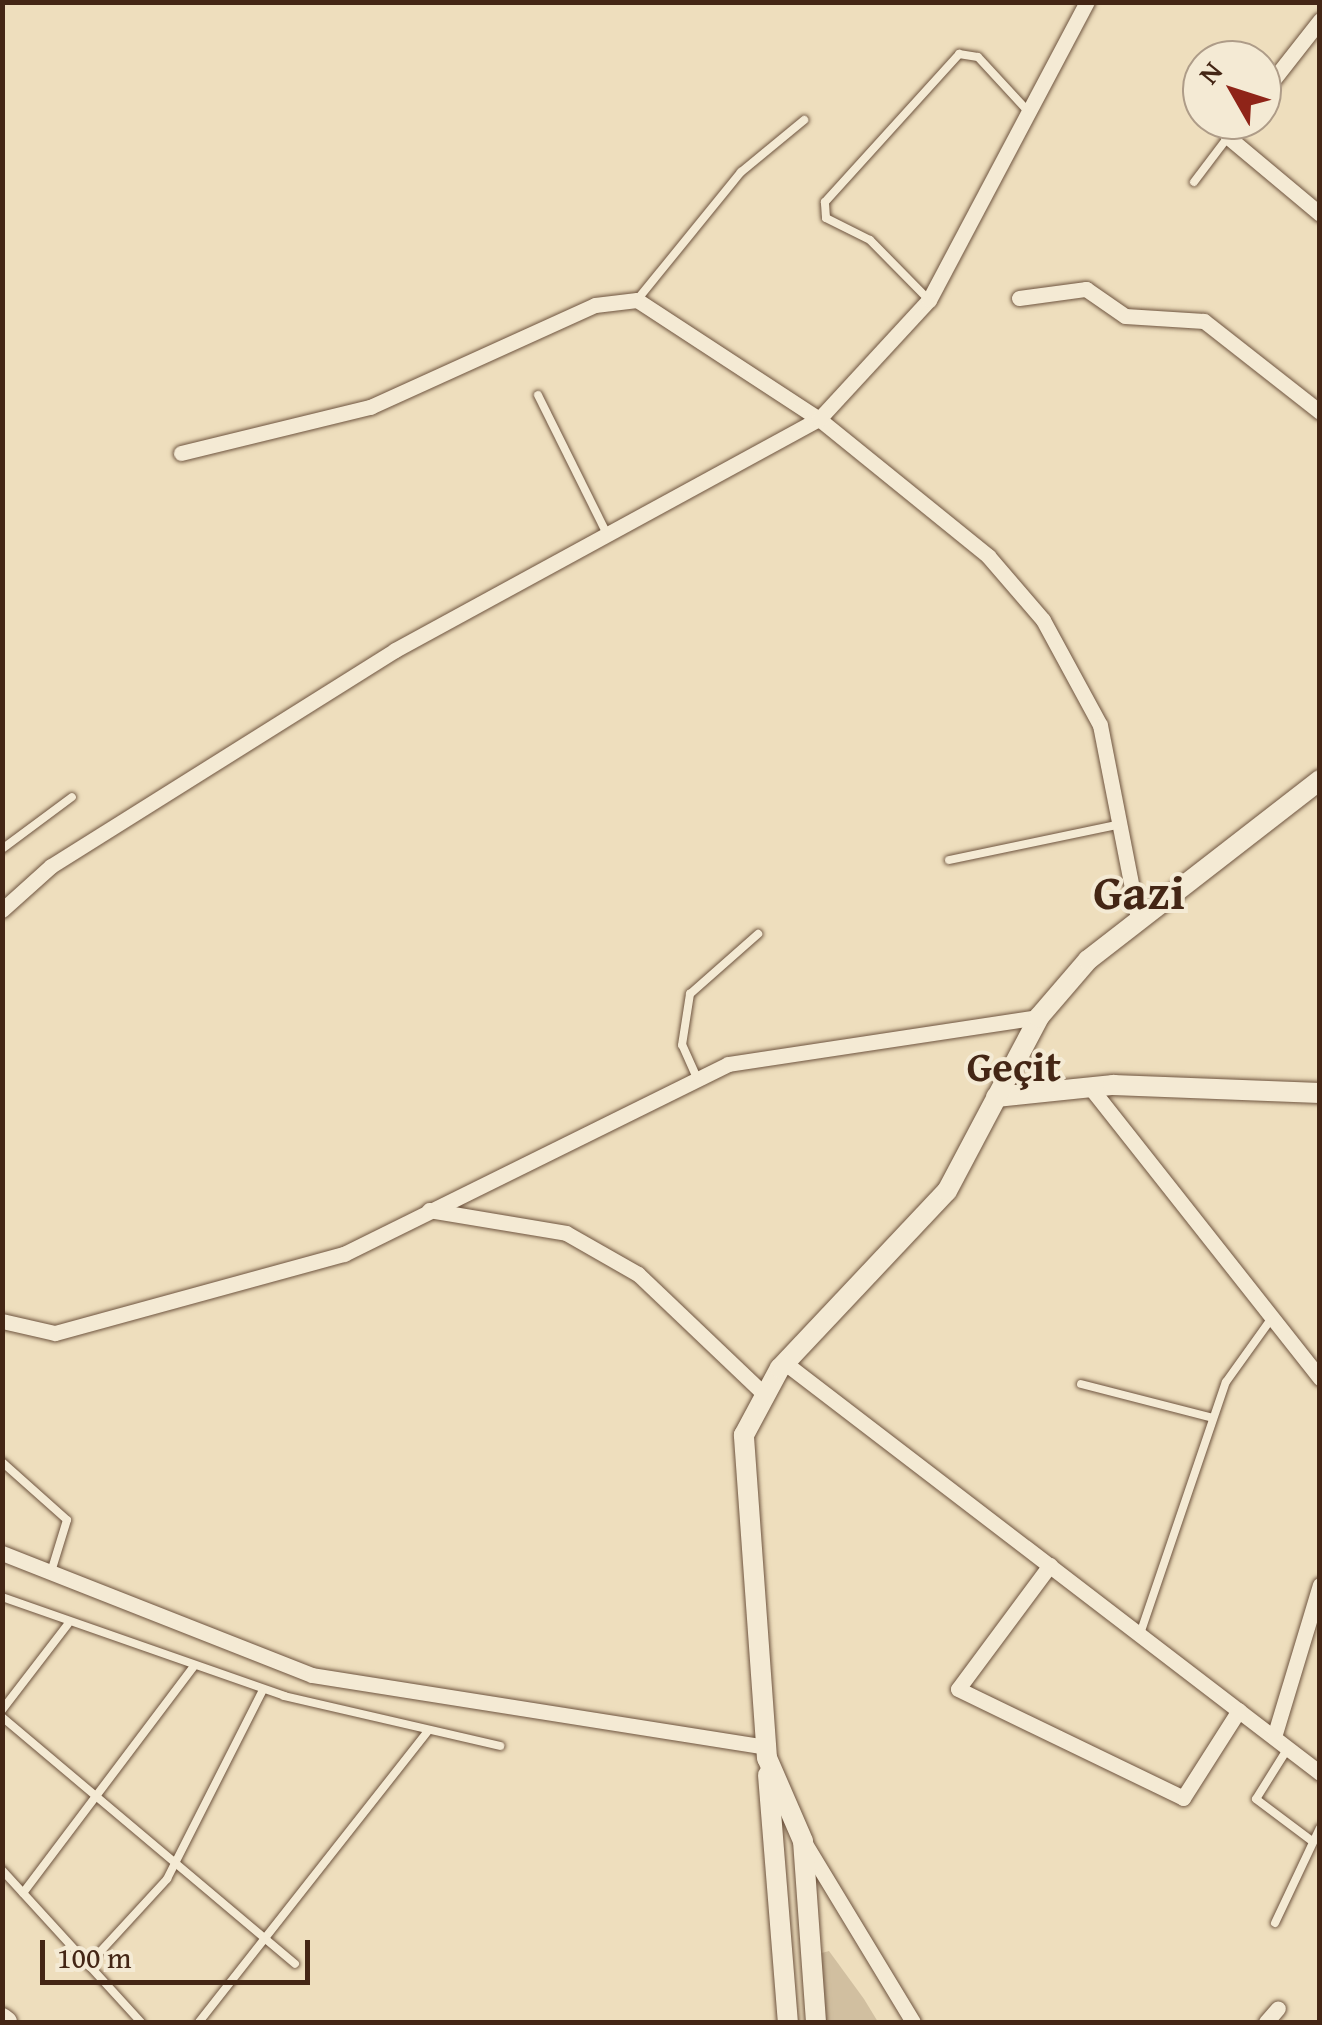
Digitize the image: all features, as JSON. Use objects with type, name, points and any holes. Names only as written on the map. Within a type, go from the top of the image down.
[{"type":"street","points":[[2,910],[51,866],[395,650],[818,419],[929,300],[1025,108],[1087,2]]},
{"type":"street","points":[[1282,68],[1320,20]]},
{"type":"street","points":[[1230,140],[1320,214]]},
{"type":"street","points":[[1018,298],[1086,289],[1125,316],[1204,320],[1320,412]]},
{"type":"street","points":[[181,454],[370,407],[596,305],[636,300],[818,419],[988,556],[1043,620],[1100,724],[1138,918]]},
{"type":"street","points":[[788,2022],[744,1435],[785,1363],[946,1190],[1039,1017],[1138,918],[1320,780]]},
{"type":"street","points":[[2,1320],[55,1333],[344,1254],[728,1064],[1039,1017]]},
{"type":"street","points":[[996,1096],[1090,1087],[1320,1093]]},
{"type":"street","points":[[1090,1087],[1269,1322],[1320,1378]]},
{"type":"street","points":[[429,1210],[566,1233],[638,1274],[765,1395]]},
{"type":"street","points":[[785,1363],[1320,1773]]},
{"type":"street","points":[[2,1554],[312,1675],[767,1752]]},
{"type":"street","points":[[1050,1565],[958,1690],[1183,1798],[1239,1710]]},
{"type":"street","points":[[1274,1738],[1320,1585]]},
{"type":"street","points":[[767,1752],[803,1841],[913,2022]]},
{"type":"street","points":[[803,1841],[816,2022]]},
{"type":"street","points":[[1266,2022],[1278,2008]]},
{"type":"lane","points":[[929,300],[870,240],[826,218],[825,202],[959,54],[978,57],[1025,108]]},
{"type":"lane","points":[[636,300],[741,172],[804,120]]},
{"type":"lane","points":[[1194,182],[1226,140]]},
{"type":"lane","points":[[538,396],[607,534]]},
{"type":"lane","points":[[2,848],[72,797]]},
{"type":"lane","points":[[949,860],[1117,826]]},
{"type":"lane","points":[[698,1078],[682,1045],[690,994],[758,934]]},
{"type":"lane","points":[[1140,1634],[1212,1418],[1269,1322]]},
{"type":"lane","points":[[1082,1384],[1212,1418]]},
{"type":"lane","points":[[2,1462],[67,1520],[51,1572]]},
{"type":"lane","points":[[2,1597],[68,1624],[263,1690],[427,1732],[500,1746]]},
{"type":"lane","points":[[68,1624],[2,1714],[294,1964]]},
{"type":"lane","points":[[23,1893],[193,1667]]},
{"type":"lane","points":[[88,1965],[176,1864],[263,1690]]},
{"type":"lane","points":[[199,2022],[427,1732]]},
{"type":"lane","points":[[1288,1748],[1256,1799],[1312,1841]]},
{"type":"lane","points":[[1275,1923],[1320,1828]]},
{"type":"lane","points":[[2,1870],[141,2022]]},
{"type":"shaded area","points":[[829,1951],[878,2022],[825,2022],[818,1954]]},
{"type":"district","name":"Gazi","points":[[1139,892]]},
{"type":"district","name":"Geçit","points":[[1014,1066]]}]
